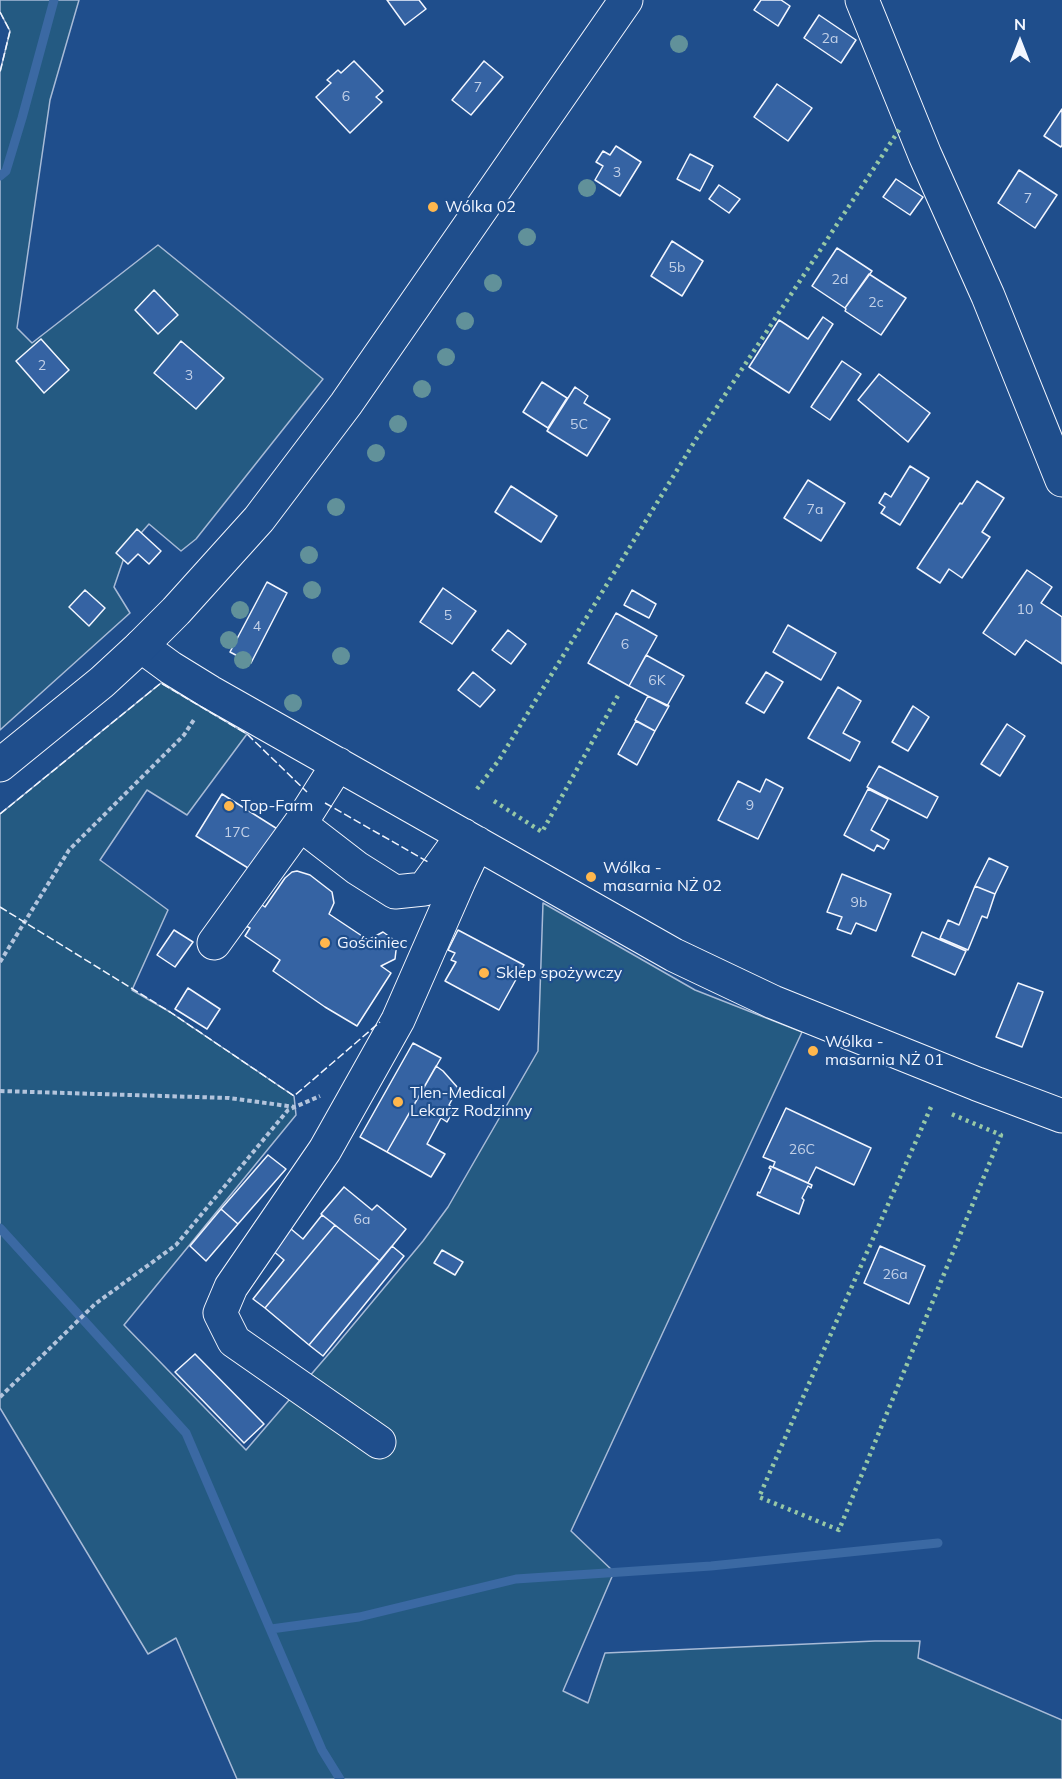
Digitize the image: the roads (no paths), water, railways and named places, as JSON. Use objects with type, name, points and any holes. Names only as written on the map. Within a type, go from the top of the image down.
[{"type":"street","points":[[0,765],[102,682],[141,646],[176,611],[259,519],[431,283],[626,0]]},
{"type":"street","points":[[862,0],[925,155],[988,296],[1062,480]]},
{"type":"street","points":[[141,646],[181,674],[674,955],[737,986],[842,1030],[1062,1116]]},
{"type":"street","points":[[214,943],[300,824],[338,764]]},
{"type":"street","points":[[300,824],[357,868],[395,892],[424,890],[470,839]]},
{"type":"street","points":[[379,1442],[234,1341],[220,1313],[231,1287],[325,1150],[398,1020],[459,881],[470,839]]},
{"type":"waterway","points":[[0,176],[6,171],[54,0]]},
{"type":"waterway","points":[[0,1228],[186,1433],[322,1750],[340,1779]]},
{"type":"waterway","points":[[271,1629],[359,1617],[516,1579],[711,1566],[938,1543]]},
{"type":"place","name":"Wólka 02","points":[[433,207]]},
{"type":"place","name":"Top-Farm","points":[[229,806]]},
{"type":"place","name":"Wólka - masarnia NŻ 02","points":[[591,877]]},
{"type":"place","name":"Gościniec","points":[[325,943]]},
{"type":"place","name":"Sklep spożywczy","points":[[484,973]]},
{"type":"place","name":"Wólka - masarnia NŻ 01","points":[[813,1051]]},
{"type":"place","name":"Tlen-Medical Lekarz Rodzinny","points":[[398,1102]]}]
